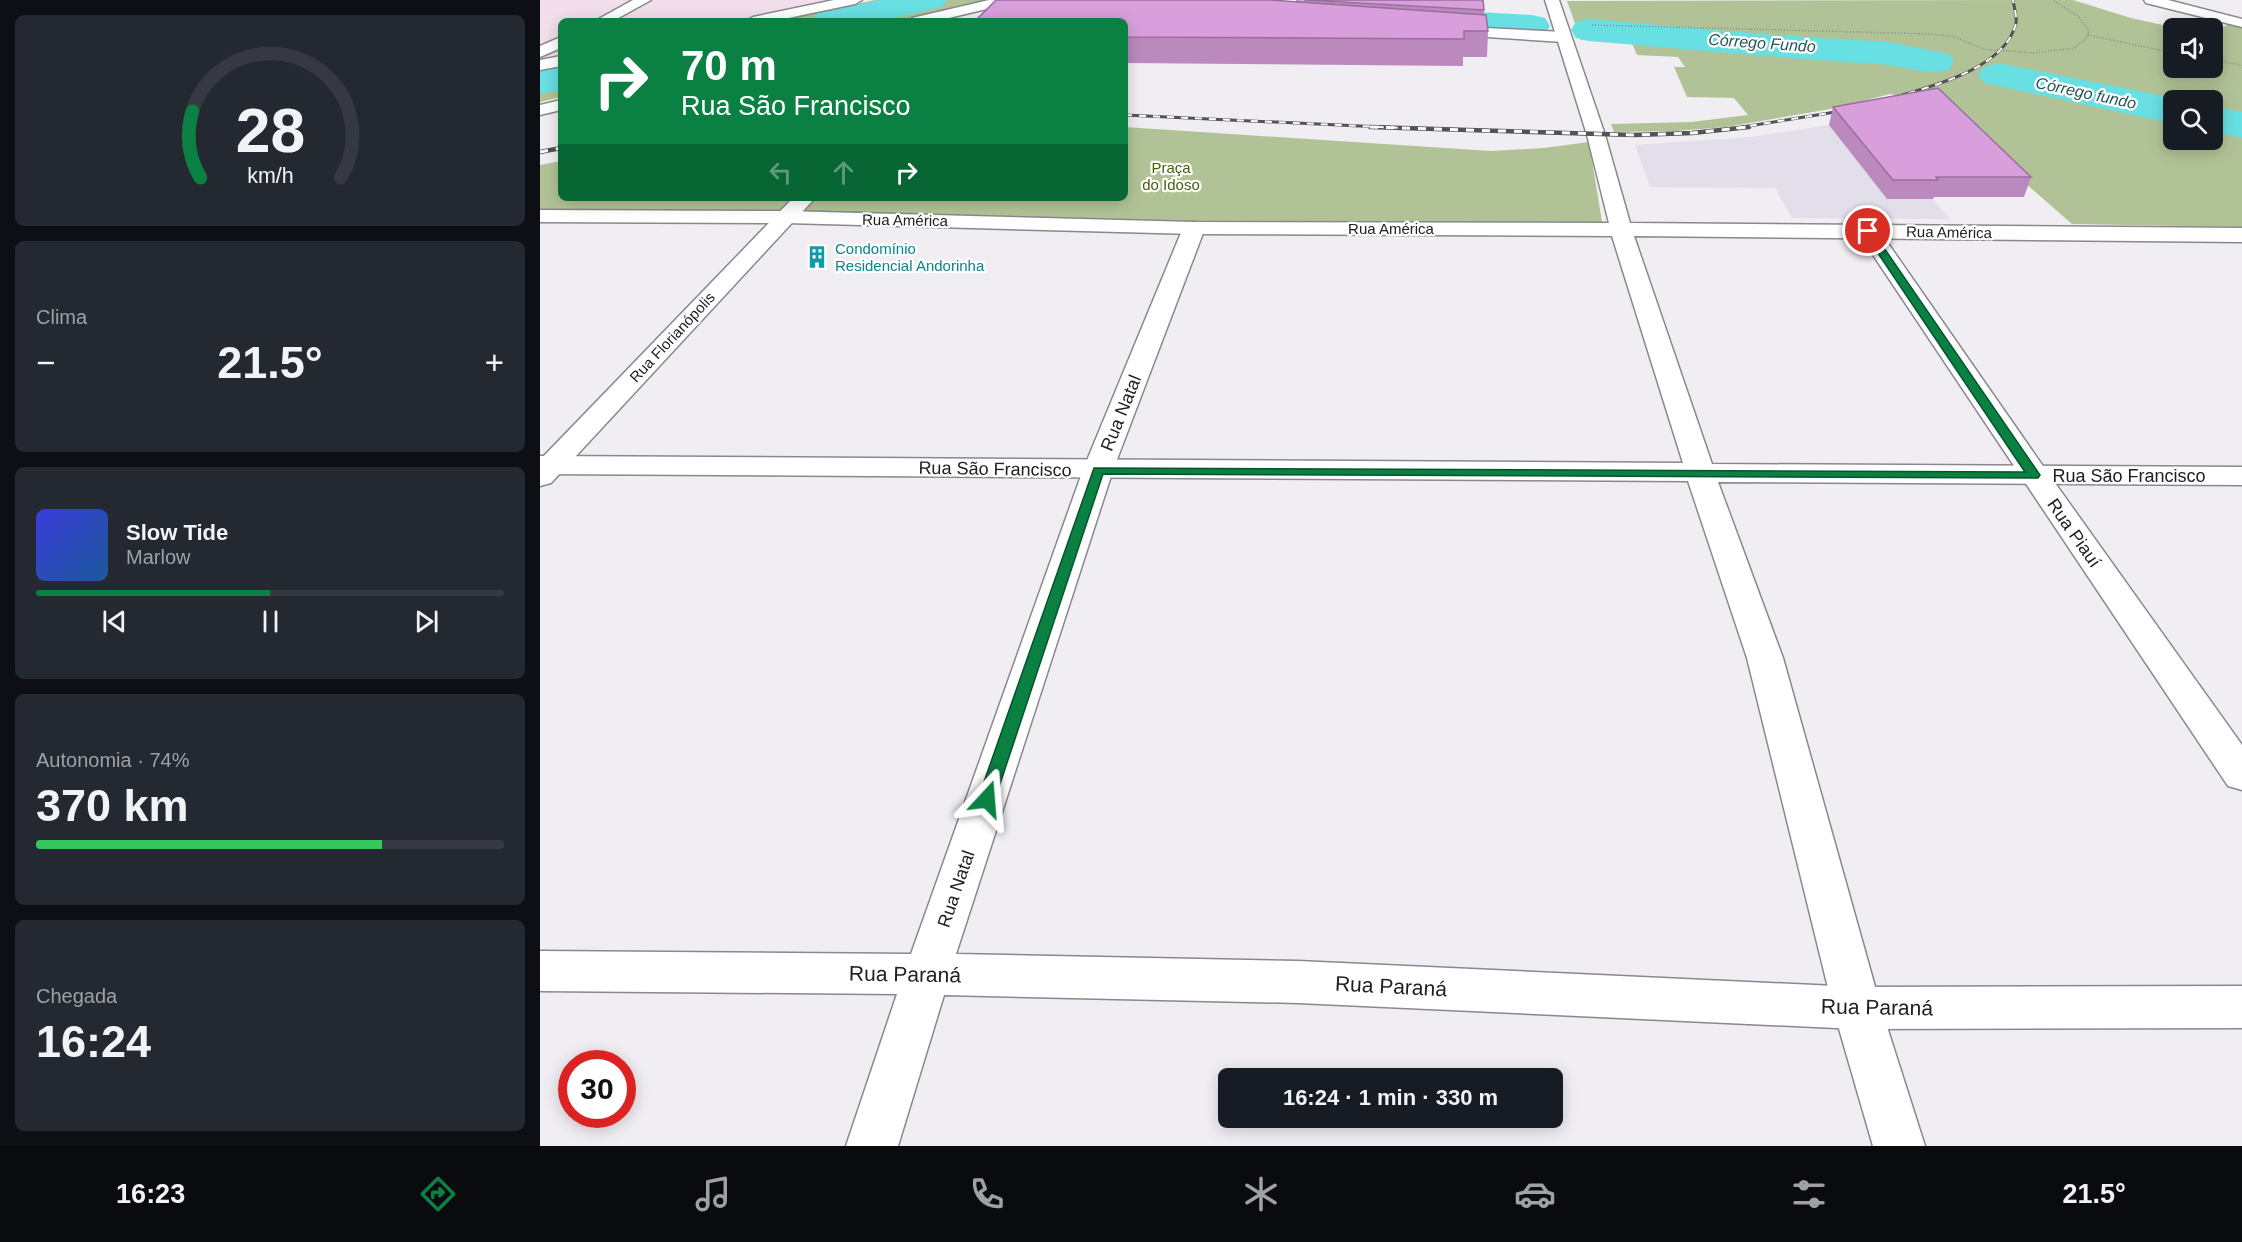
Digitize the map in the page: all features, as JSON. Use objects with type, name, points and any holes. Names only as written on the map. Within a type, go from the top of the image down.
[{"type":"main road","points":[[608,18],[644,0]]},
{"type":"main road","points":[[768,18],[855,0]]},
{"type":"main road","points":[[1287,0],[1353,4]]},
{"type":"main road","points":[[2151,0],[2242,22]]},
{"type":"main road","points":[[931,18],[1004,1]]},
{"type":"main road","points":[[983,18],[1004,1]]},
{"type":"main road","points":[[1425,29],[1558,21],[1596,135],[1621,229],[1700,472],[1765,658],[1857,1008],[1899,1146]]},
{"type":"main road","points":[[540,52],[558,43]]},
{"type":"main road","points":[[540,65],[558,62]]},
{"type":"main road","points":[[540,110],[558,106]]},
{"type":"main road","name":"Rua Florianópolis","points":[[544,469],[802,201]]},
{"type":"main road","name":"Rua América","points":[[540,216],[786,217],[1194,228],[1621,229],[2242,236]]},
{"type":"main road","name":"Rua Natal","points":[[872,1146],[927,974],[1098,470],[1194,228]]},
{"type":"main road","name":"Rua Piauí","points":[[1868,231],[2242,775]]},
{"type":"main road","name":"Rua São Francisco","points":[[544,469],[2242,476]]},
{"type":"main road","name":"Rua Paraná","points":[[540,971],[927,974],[1298,982],[1857,1008],[2242,1007]]},
{"type":"path","points":[[1558,21],[1933,34],[1955,37],[1983,49],[2034,53],[2074,48],[2086,39],[2089,31],[2079,17],[2053,0]]},
{"type":"path","points":[[2088,35],[2163,51]]},
{"type":"path","points":[[2223,61],[2242,64]]},
{"type":"shaded area","points":[[540,0],[851,0],[763,18],[558,18],[558,60],[540,63]]},
{"type":"shaded area","points":[[1854,121],[1874,130],[1950,219],[1792,218],[1775,188],[1650,187],[1635,145],[1752,137]]},
{"type":"green space","points":[[875,0],[917,0],[832,18],[788,18]]},
{"type":"green space","points":[[943,0],[990,0],[910,18],[859,18]]},
{"type":"green space","points":[[2073,0],[2163,25],[2163,78],[2223,78],[2223,27],[2235,22],[2242,24],[2242,227],[2072,224],[1934,103],[1890,94],[1836,108],[1726,127],[1614,132],[1611,124],[1691,122],[1748,115],[1734,98],[1687,97],[1674,67],[1685,67],[1678,57],[1637,55],[1631,41],[1581,40],[1567,1]]},
{"type":"green space","points":[[558,83],[558,98],[540,102],[540,87]]},
{"type":"green space","name":"Praça do Idoso","points":[[1128,127],[1491,151],[1544,148],[1589,142],[1602,222],[1199,223],[803,211],[540,209],[540,165],[558,162],[558,201],[1128,201]]},
{"type":"building","points":[[996,0],[1270,0],[1486,15],[1488,31],[1464,31],[1464,39],[1128,37],[1128,18],[978,18]]},
{"type":"building","points":[[1304,0],[1483,0],[1484,10]]},
{"type":"building","points":[[1938,88],[2031,177],[1936,177],[1938,180],[1893,180],[1833,107]]},
{"type":"waterway","points":[[844,18],[930,0]]},
{"type":"waterway","name":"Córrego Fundo","points":[[1376,17],[1532,26]]},
{"type":"waterway","name":"Córrego Fundo","points":[[1589,30],[1773,46],[1889,53],[1935,62]]},
{"type":"waterway","name":"Córrego fundo","points":[[1998,75],[2163,109]]},
{"type":"waterway","points":[[540,82],[558,79]]},
{"type":"waterway","name":"Córrego fundo","points":[[2223,121],[2242,125]]},
{"type":"railway","points":[[1895,97],[1966,73],[1998,52],[2009,39],[2016,23],[2013,0]]},
{"type":"railway","points":[[1736,128],[1848,110]]},
{"type":"railway","points":[[1128,115],[1400,128]]},
{"type":"railway","points":[[1370,127],[1400,128]]},
{"type":"railway","points":[[1400,128],[1634,135],[1692,133],[1749,127]]},
{"type":"railway","points":[[540,152],[558,149]]},
{"type":"place","name":"Condomínio Residencial Andorinha","points":[[817,257]]},
{"type":"route","points":[[987,799],[1098,470],[2034,475],[1868,231]]}]
